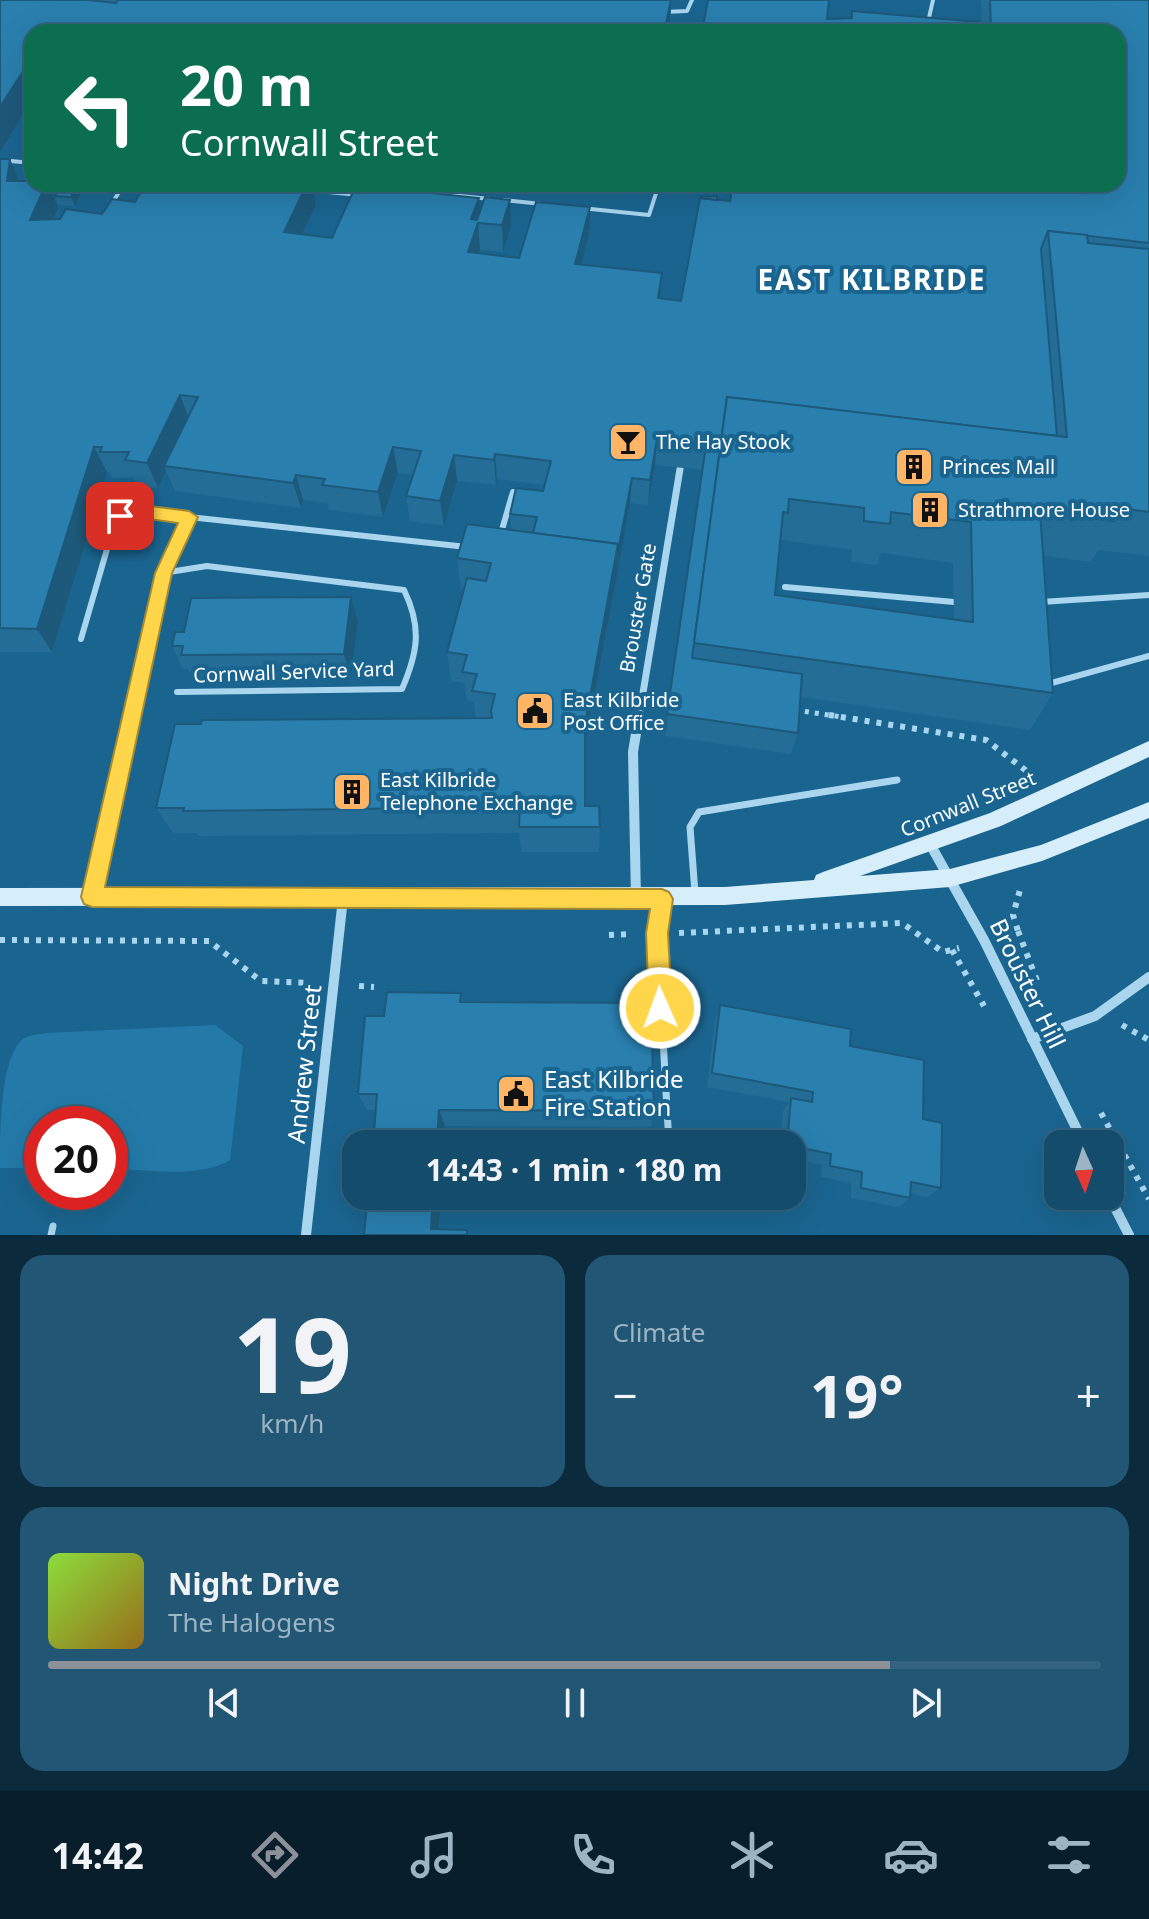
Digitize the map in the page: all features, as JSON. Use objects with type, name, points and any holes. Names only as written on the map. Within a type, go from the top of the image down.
[{"type":"street","name":"Brouster Gate","points":[[636,899],[633,752],[680,469]]},
{"type":"street","name":"Cornwall Street","points":[[799,890],[930,844],[1149,749]]},
{"type":"street","name":"Cornwall Street","points":[[0,897],[696,898],[950,878],[1054,849],[1149,810]]},
{"type":"street","name":"Brouster Hill","points":[[930,844],[1077,1130]]},
{"type":"street","name":"Andrew Street","points":[[306,1235],[343,897]]},
{"type":"street","points":[[1032,1039],[1103,1014],[1149,977]]},
{"type":"street","points":[[1116,1210],[1129,1235]]},
{"type":"lane","points":[[657,11],[687,11],[692,0]]},
{"type":"lane","points":[[925,24],[931,19],[933,0]]},
{"type":"lane","points":[[0,160],[24,162]]},
{"type":"lane","points":[[109,208],[119,192]]},
{"type":"lane","points":[[330,192],[369,196]]},
{"type":"lane","points":[[573,207],[649,215],[656,192]]},
{"type":"lane","points":[[436,193],[543,204]]},
{"type":"lane","points":[[500,536],[513,492]]},
{"type":"lane","points":[[81,639],[114,525],[120,516],[134,511],[475,546]]},
{"type":"lane","points":[[92,897],[163,573],[189,517]]},
{"type":"lane","name":"Cornwall Service Yard","points":[[163,573],[207,566],[404,590],[420,621],[415,660],[402,689],[177,692]]},
{"type":"lane","points":[[785,587],[954,602]]},
{"type":"lane","points":[[1034,603],[1149,595]]},
{"type":"lane","points":[[1048,684],[1149,656]]},
{"type":"lane","points":[[696,898],[690,827],[699,812],[897,780]]},
{"type":"lane","points":[[662,899],[657,933],[668,1130]]},
{"type":"path","points":[[794,710],[986,740],[1055,792]]},
{"type":"path","points":[[0,940],[209,941],[261,981],[374,987]]},
{"type":"shaded area","points":[[215,1025],[243,1046],[230,1160],[217,1166],[187,1171],[128,1170],[128,1106],[24,1106],[24,1168],[0,1168],[1,1117],[10,1062],[15,1048],[23,1039],[47,1033]]},
{"type":"building","points":[[0,0],[116,3],[118,0],[671,0],[666,23],[678,24],[24,24],[24,70],[0,107]]},
{"type":"building","points":[[708,0],[829,0],[827,19],[852,18],[852,11],[979,22],[703,24]]},
{"type":"building","name":"Princes Mall","points":[[990,0],[1149,0],[1149,243],[1048,231],[1041,249],[1057,436],[727,397],[692,658],[802,674],[798,733],[667,714],[706,445],[657,439],[650,480],[632,478],[618,551],[618,544],[533,533],[537,517],[510,514],[516,488],[543,491],[551,461],[495,454],[494,460],[454,455],[440,501],[406,496],[421,451],[393,447],[378,492],[322,485],[325,479],[296,475],[293,483],[164,466],[198,397],[180,395],[147,463],[125,460],[129,452],[100,452],[102,447],[94,447],[37,629],[0,628],[0,159],[10,159],[7,181],[24,181],[24,192],[42,192],[30,220],[60,219],[66,209],[102,214],[112,199],[135,202],[141,192],[303,192],[284,232],[332,238],[353,192],[422,192],[479,198],[471,219],[477,220],[485,197],[510,200],[502,225],[478,223],[468,252],[519,258],[536,202],[590,207],[575,264],[662,273],[658,298],[681,301],[700,198],[730,201],[732,192],[1126,192],[1126,24],[991,24]]},
{"type":"building","points":[[57,192],[74,192],[71,197],[55,196]]},
{"type":"building","name":"Strathmore House","points":[[1048,231],[1087,235],[1088,243],[1149,249],[1149,512],[1113,507],[1114,521],[1040,512],[1053,693],[694,643],[727,397],[1067,437]],"holes":[[[789,499],[864,508],[864,521],[890,524],[891,512],[971,522],[973,622],[775,595],[783,512],[788,513]]]},
{"type":"building","points":[[467,524],[618,544],[585,724],[585,806],[599,806],[600,827],[519,827],[520,807],[183,811],[184,808],[156,808],[175,724],[201,724],[202,720],[492,718],[495,694],[472,691],[477,674],[462,672],[467,655],[447,652],[467,578],[486,581],[491,563],[457,558]]},
{"type":"building","points":[[351,597],[344,654],[181,655],[183,646],[172,646],[175,632],[184,632],[191,598]]},
{"type":"building","points":[[387,992],[461,993],[460,1002],[651,1003],[654,1111],[439,1110],[438,1130],[374,1130],[377,1094],[358,1094],[365,1016],[384,1016]]},
{"type":"building","points":[[720,1005],[851,1029],[850,1046],[924,1060],[923,1119],[942,1123],[941,1188],[911,1182],[910,1198],[861,1188],[862,1172],[830,1166],[831,1154],[806,1149],[806,1130],[788,1130],[791,1098],[812,1102],[813,1092],[712,1073]]},
{"type":"building","points":[[367,1210],[432,1210],[431,1229],[467,1230],[467,1235],[364,1235]]},
{"type":"place","name":"The Hay Stook","points":[[628,442]]},
{"type":"place","name":"Princes Mall","points":[[914,467]]},
{"type":"place","name":"Strathmore House","points":[[930,510]]},
{"type":"place","name":"East Kilbride Post Office","points":[[535,711]]},
{"type":"place","name":"East Kilbride Telephone Exchange","points":[[352,792]]},
{"type":"place","name":"East Kilbride Fire Station","points":[[516,1094]]},
{"type":"district","name":"EAST KILBRIDE","points":[[872,280]]},
{"type":"route","points":[[120,516],[134,511],[189,517],[163,573],[92,897],[662,899],[657,933],[660,1008]]}]
